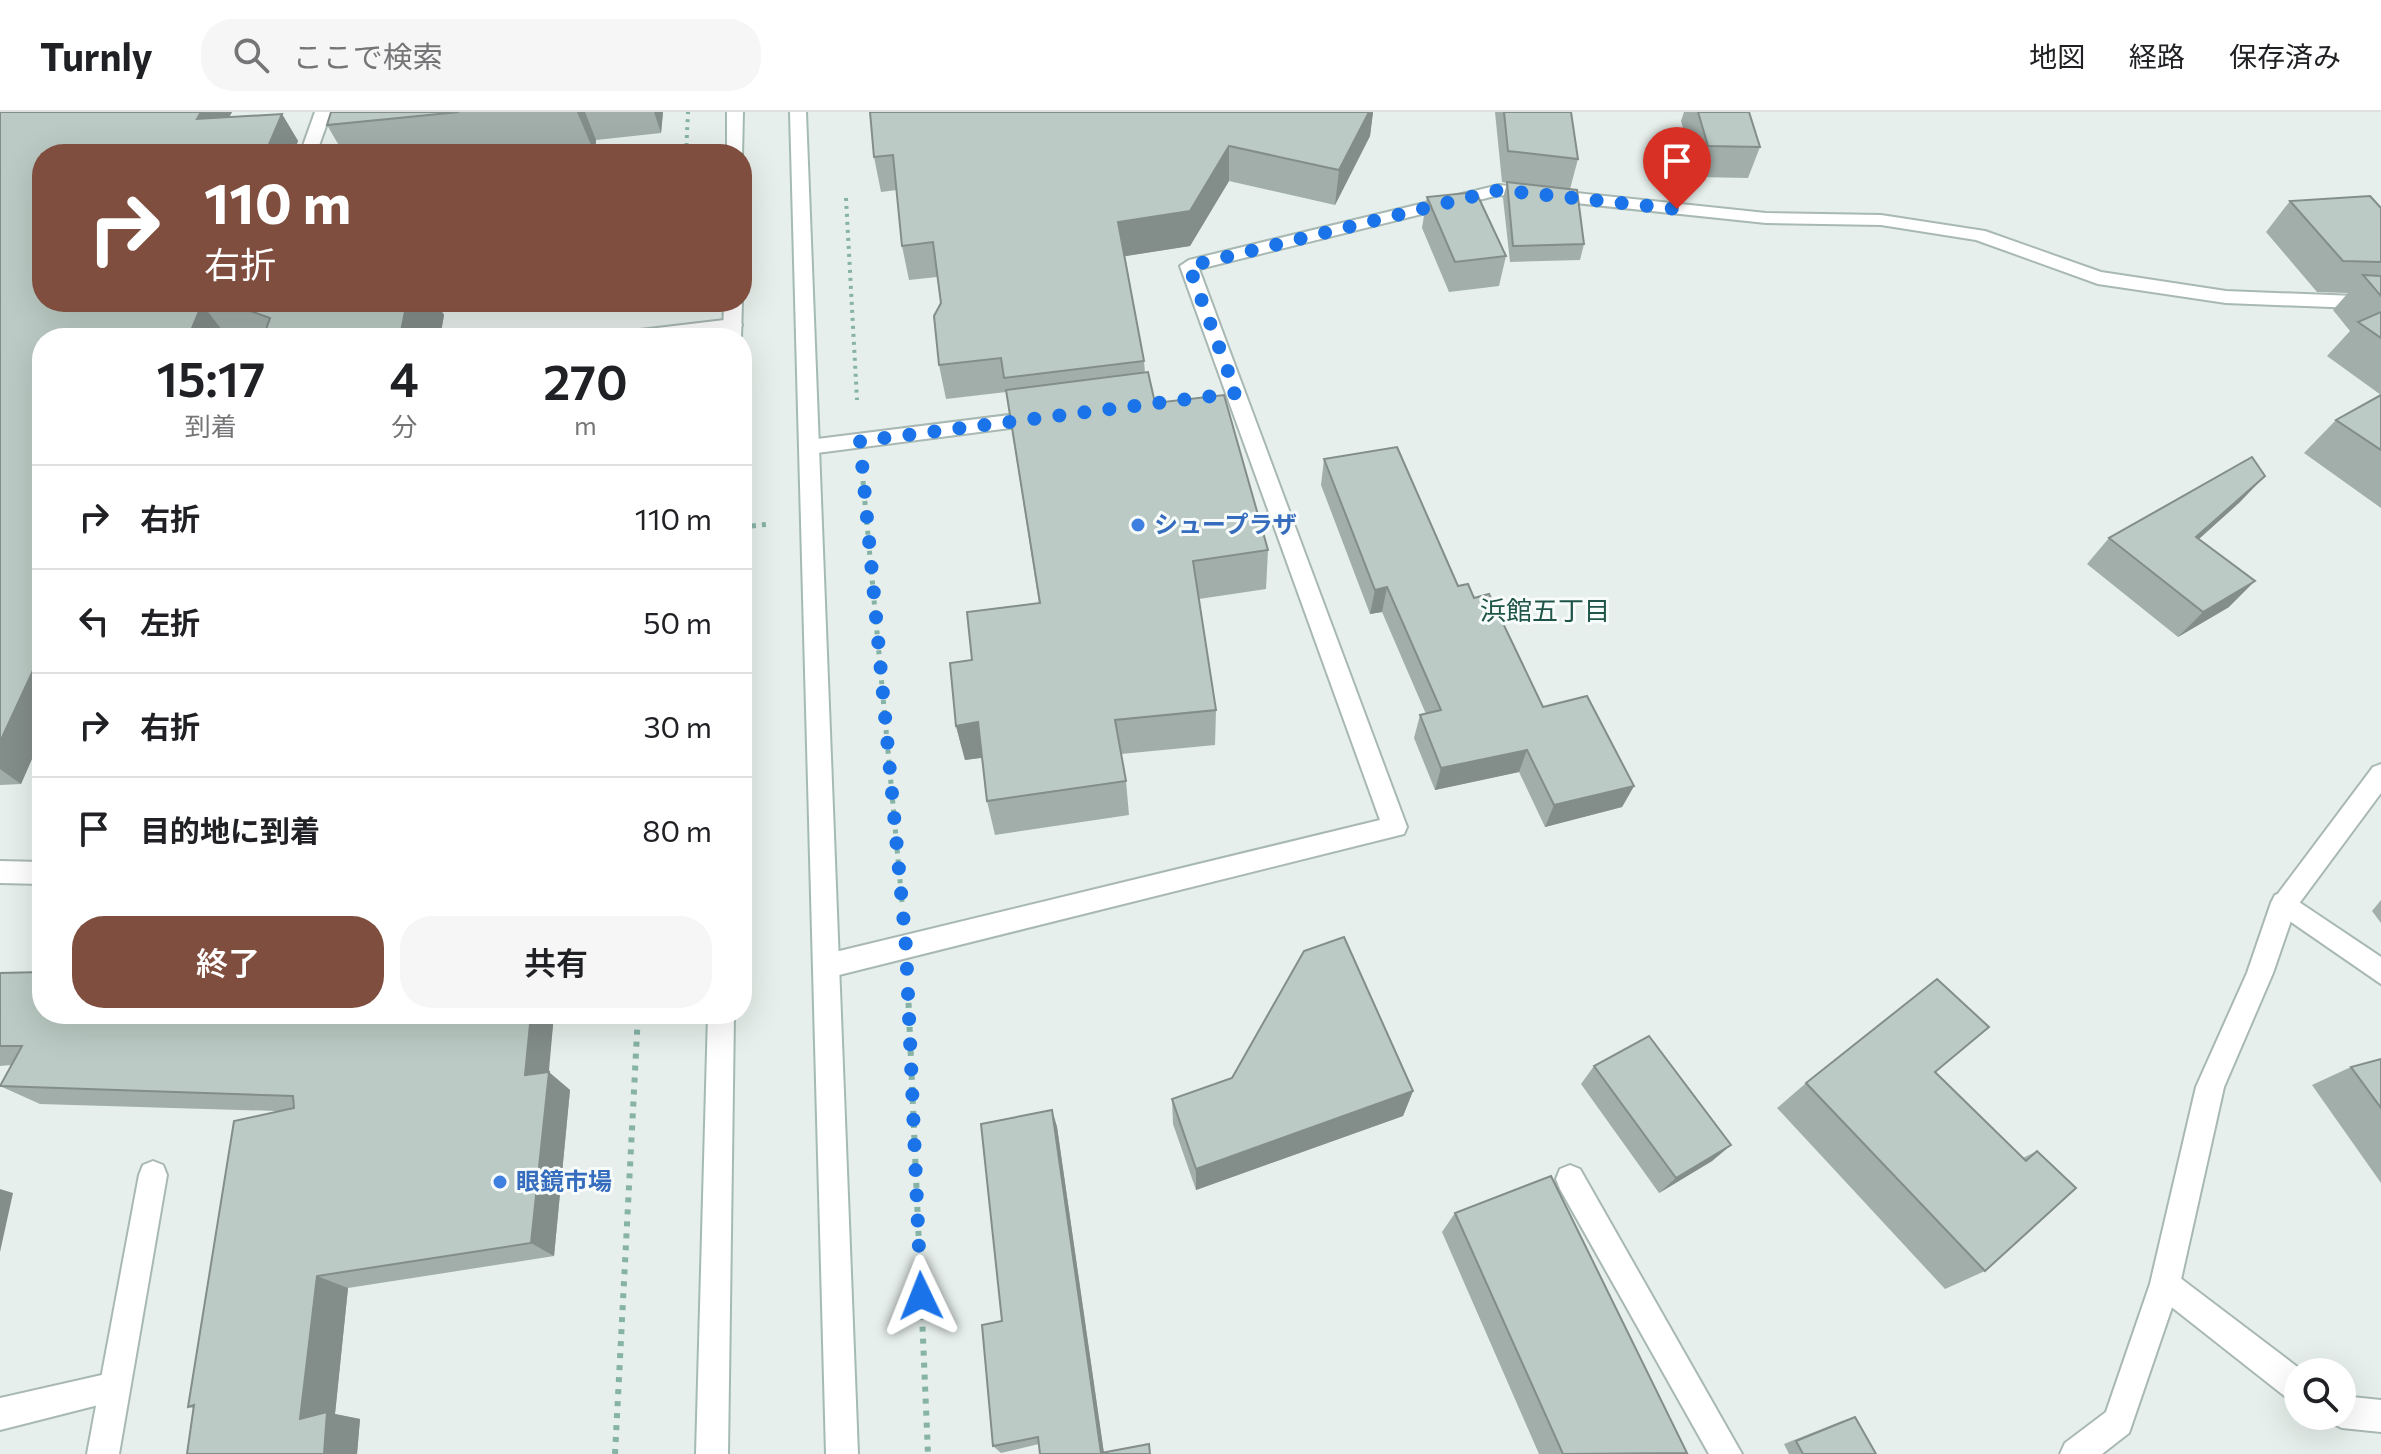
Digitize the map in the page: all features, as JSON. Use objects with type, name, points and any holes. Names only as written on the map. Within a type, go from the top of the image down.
[{"type":"street","points":[[312,144],[323,112]]},
{"type":"street","points":[[735,112],[735,144]]},
{"type":"street","points":[[798,112],[842,1454]]},
{"type":"street","points":[[827,966],[1395,827],[1228,394],[1189,266],[1499,190],[1766,218],[1881,220],[1979,235],[2098,278],[2226,297],[2381,303]]},
{"type":"street","points":[[809,447],[1064,415]]},
{"type":"street","points":[[2076,1454],[2118,1422],[2165,1284],[2210,1087],[2260,973],[2284,903],[2381,774]]},
{"type":"street","points":[[0,872],[32,873]]},
{"type":"street","points":[[2284,903],[2381,972]]},
{"type":"street","points":[[712,1454],[721,1024]]},
{"type":"street","points":[[103,1454],[153,1175]]},
{"type":"street","points":[[1570,1179],[1726,1454]]},
{"type":"street","points":[[2165,1284],[2284,1376]]},
{"type":"street","points":[[0,1414],[115,1387]]},
{"type":"street","points":[[2356,1413],[2381,1416]]},
{"type":"path","points":[[686,144],[688,112]]},
{"type":"path","points":[[846,190],[860,441],[906,947],[928,1454]]},
{"type":"path","points":[[615,1454],[637,1024]]},
{"type":"building","points":[[0,112],[201,112],[197,119],[282,114],[269,144],[32,144],[32,312],[199,312],[192,328],[32,328],[32,673],[0,742]]},
{"type":"building","points":[[331,112],[459,112],[327,125]]},
{"type":"building","points":[[870,112],[1369,112],[1339,170],[1229,146],[1190,211],[1118,222],[1144,361],[1004,378],[1001,358],[939,365],[934,316],[941,303],[933,242],[902,246],[893,155],[874,157]]},
{"type":"building","points":[[1504,112],[1571,112],[1578,159],[1508,151]]},
{"type":"building","points":[[1698,112],[1749,112],[1760,147],[1708,146]]},
{"type":"building","points":[[1507,182],[1577,190],[1584,244],[1513,246]]},
{"type":"building","points":[[1476,192],[1506,256],[1455,262],[1427,197]]},
{"type":"building","points":[[2370,196],[2381,208],[2381,262],[2343,261],[2290,201]]},
{"type":"building","points":[[2363,275],[2381,276],[2381,296]]},
{"type":"building","points":[[253,312],[405,312],[402,328],[266,328],[270,318]]},
{"type":"building","points":[[2381,312],[2381,338],[2358,322]]},
{"type":"building","points":[[1148,372],[1155,403],[1224,395],[1268,550],[1193,561],[1216,710],[1115,720],[1126,781],[987,801],[978,722],[956,726],[950,663],[972,660],[967,612],[1040,603],[1006,390]]},
{"type":"building","points":[[2381,395],[2381,450],[2336,420]]},
{"type":"building","points":[[1397,447],[1458,586],[1468,584],[1474,598],[1489,594],[1543,707],[1587,696],[1634,786],[1554,805],[1527,750],[1441,768],[1420,715],[1441,710],[1387,587],[1375,590],[1324,459]]},
{"type":"building","points":[[2252,457],[2265,476],[2196,537],[2255,581],[2203,612],[2109,538]]},
{"type":"building","points":[[1344,937],[1413,1091],[1196,1169],[1172,1099],[1232,1078],[1304,951]]},
{"type":"building","points":[[32,972],[32,1024],[530,1024],[525,1075],[549,1072],[531,1243],[317,1276],[300,1419],[327,1412],[324,1454],[187,1454],[194,1405],[188,1407],[234,1121],[294,1108],[293,1096],[0,1086],[22,1046],[0,1046],[0,973]]},
{"type":"building","points":[[1937,979],[1989,1027],[1935,1072],[2026,1161],[2037,1151],[2076,1188],[1985,1271],[1806,1083]]},
{"type":"building","points":[[1649,1036],[1731,1145],[1676,1178],[1594,1066]]},
{"type":"building","points":[[2381,1059],[2381,1108],[2351,1067]]},
{"type":"building","points":[[1052,1110],[1101,1453],[1149,1444],[1150,1454],[1040,1454],[1038,1437],[993,1446],[982,1325],[1002,1321],[981,1124]]},
{"type":"building","points":[[1551,1176],[1687,1453],[1563,1454],[1455,1213]]},
{"type":"building","points":[[1855,1417],[1876,1454],[1803,1454],[1796,1441]]},
{"type":"place","name":"シュープラザ","points":[[1138,525]]},
{"type":"place","name":"眼鏡市場","points":[[500,1182]]},
{"type":"district","name":"浜館五丁目","points":[[1545,611]]},
{"type":"route","points":[[921,1296],[906,947],[860,441],[1236,393],[1189,266],[1499,190],[1677,209]]}]
